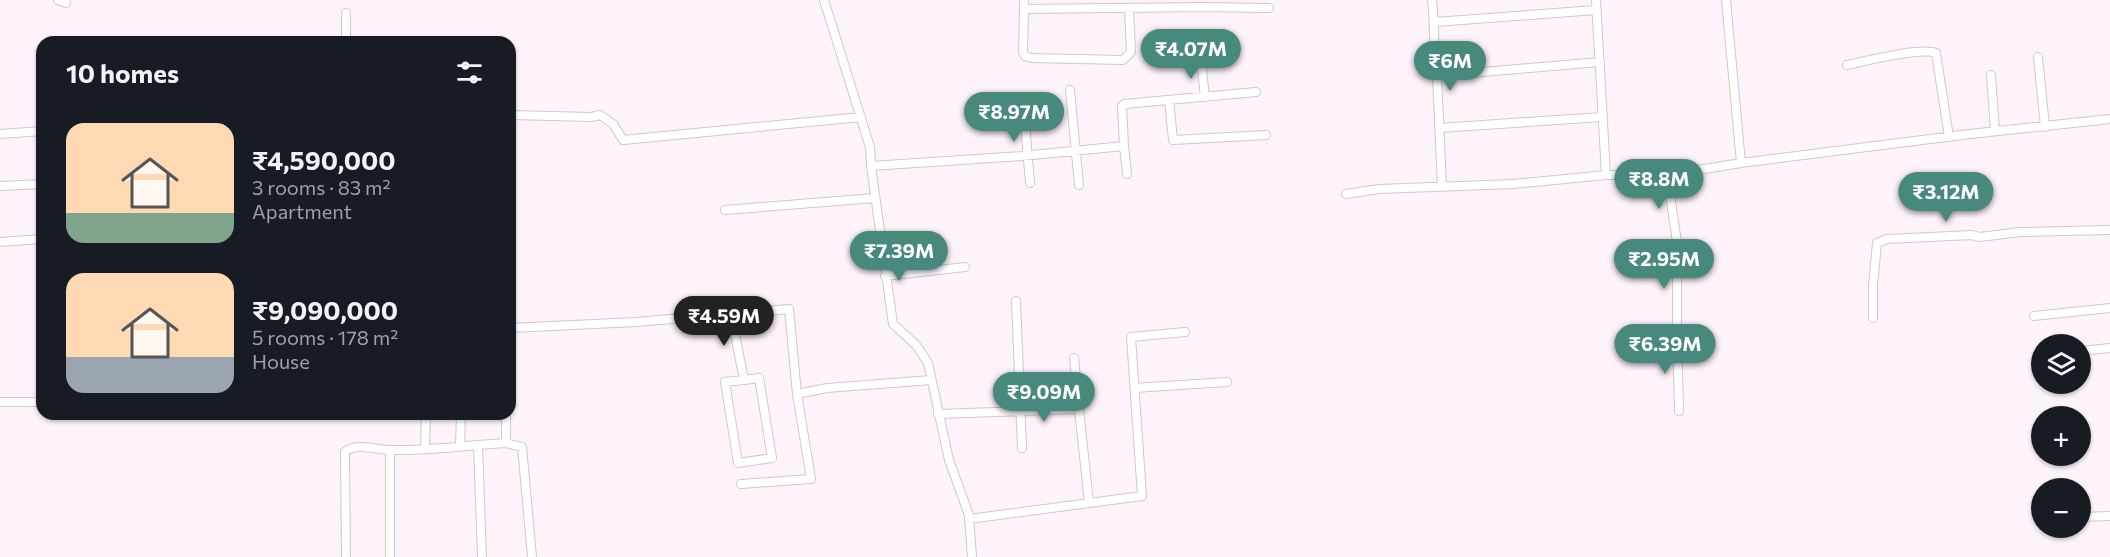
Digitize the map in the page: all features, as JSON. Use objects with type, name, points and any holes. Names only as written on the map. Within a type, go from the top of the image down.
[{"type":"street","points":[[824,0],[870,147],[893,324],[916,345],[928,363],[949,460],[969,519],[972,557]]},
{"type":"street","points":[[1432,0],[1435,22],[1442,186]]},
{"type":"street","points":[[1596,0],[1606,175]]},
{"type":"street","points":[[1726,0],[1741,163]]},
{"type":"street","points":[[1129,8],[1131,52],[1123,60],[1031,58],[1025,56],[1023,52],[1024,4],[1129,8],[1172,4],[1269,8]]},
{"type":"street","points":[[1435,22],[1596,10]]},
{"type":"street","points":[[346,13],[346,36]]},
{"type":"street","points":[[1847,65],[1930,51],[1936,53],[1948,137]]},
{"type":"street","points":[[2038,57],[2045,127]]},
{"type":"street","points":[[1202,61],[1205,97]]},
{"type":"street","points":[[1437,76],[1600,62]]},
{"type":"street","points":[[1991,75],[1995,131]]},
{"type":"street","points":[[1070,90],[1078,185]]},
{"type":"street","points":[[1127,174],[1122,106],[1256,92]]},
{"type":"street","points":[[1023,100],[1030,183]]},
{"type":"street","points":[[1169,100],[1173,140],[1266,135]]},
{"type":"street","points":[[516,115],[600,116],[613,124],[623,140],[861,117]]},
{"type":"street","points":[[1439,128],[1602,117]]},
{"type":"street","points":[[1346,194],[1379,189],[1513,184],[1606,175],[1666,175],[1741,163],[2110,119]]},
{"type":"street","points":[[0,134],[36,131]]},
{"type":"street","points":[[871,166],[1028,156],[1125,146]]},
{"type":"street","points":[[1666,175],[1677,242],[1679,411]]},
{"type":"street","points":[[0,186],[36,184]]},
{"type":"street","points":[[724,210],[875,198]]},
{"type":"street","points":[[1873,318],[1877,243],[1887,239],[2110,230]]},
{"type":"street","points":[[0,242],[36,239]]},
{"type":"street","points":[[885,276],[965,267]]},
{"type":"street","points":[[1016,301],[1022,448]]},
{"type":"street","points":[[2034,316],[2110,308]]},
{"type":"street","points":[[516,328],[636,322],[789,309],[797,394],[811,479],[741,484]]},
{"type":"street","points":[[731,314],[744,380]]},
{"type":"street","points":[[969,519],[1142,496],[1131,337],[1185,332]]},
{"type":"street","points":[[2091,350],[2110,348]]},
{"type":"street","points":[[1074,358],[1089,503]]},
{"type":"street","points":[[759,378],[772,458],[738,463],[725,382],[744,380],[759,378]]},
{"type":"street","points":[[797,394],[827,388],[931,380]]},
{"type":"street","points":[[1134,388],[1227,381]]},
{"type":"street","points":[[0,402],[36,402]]},
{"type":"street","points":[[938,414],[1079,409]]},
{"type":"street","points":[[425,448],[426,420]]},
{"type":"street","points":[[460,446],[461,420]]},
{"type":"street","points":[[506,420],[506,443]]},
{"type":"street","points":[[346,557],[345,452],[348,449],[355,447],[390,450],[506,443],[522,447],[532,557]]},
{"type":"street","points":[[478,445],[482,557]]},
{"type":"street","points":[[390,450],[390,557]]},
{"type":"street","points":[[2091,517],[2110,516]]}]
